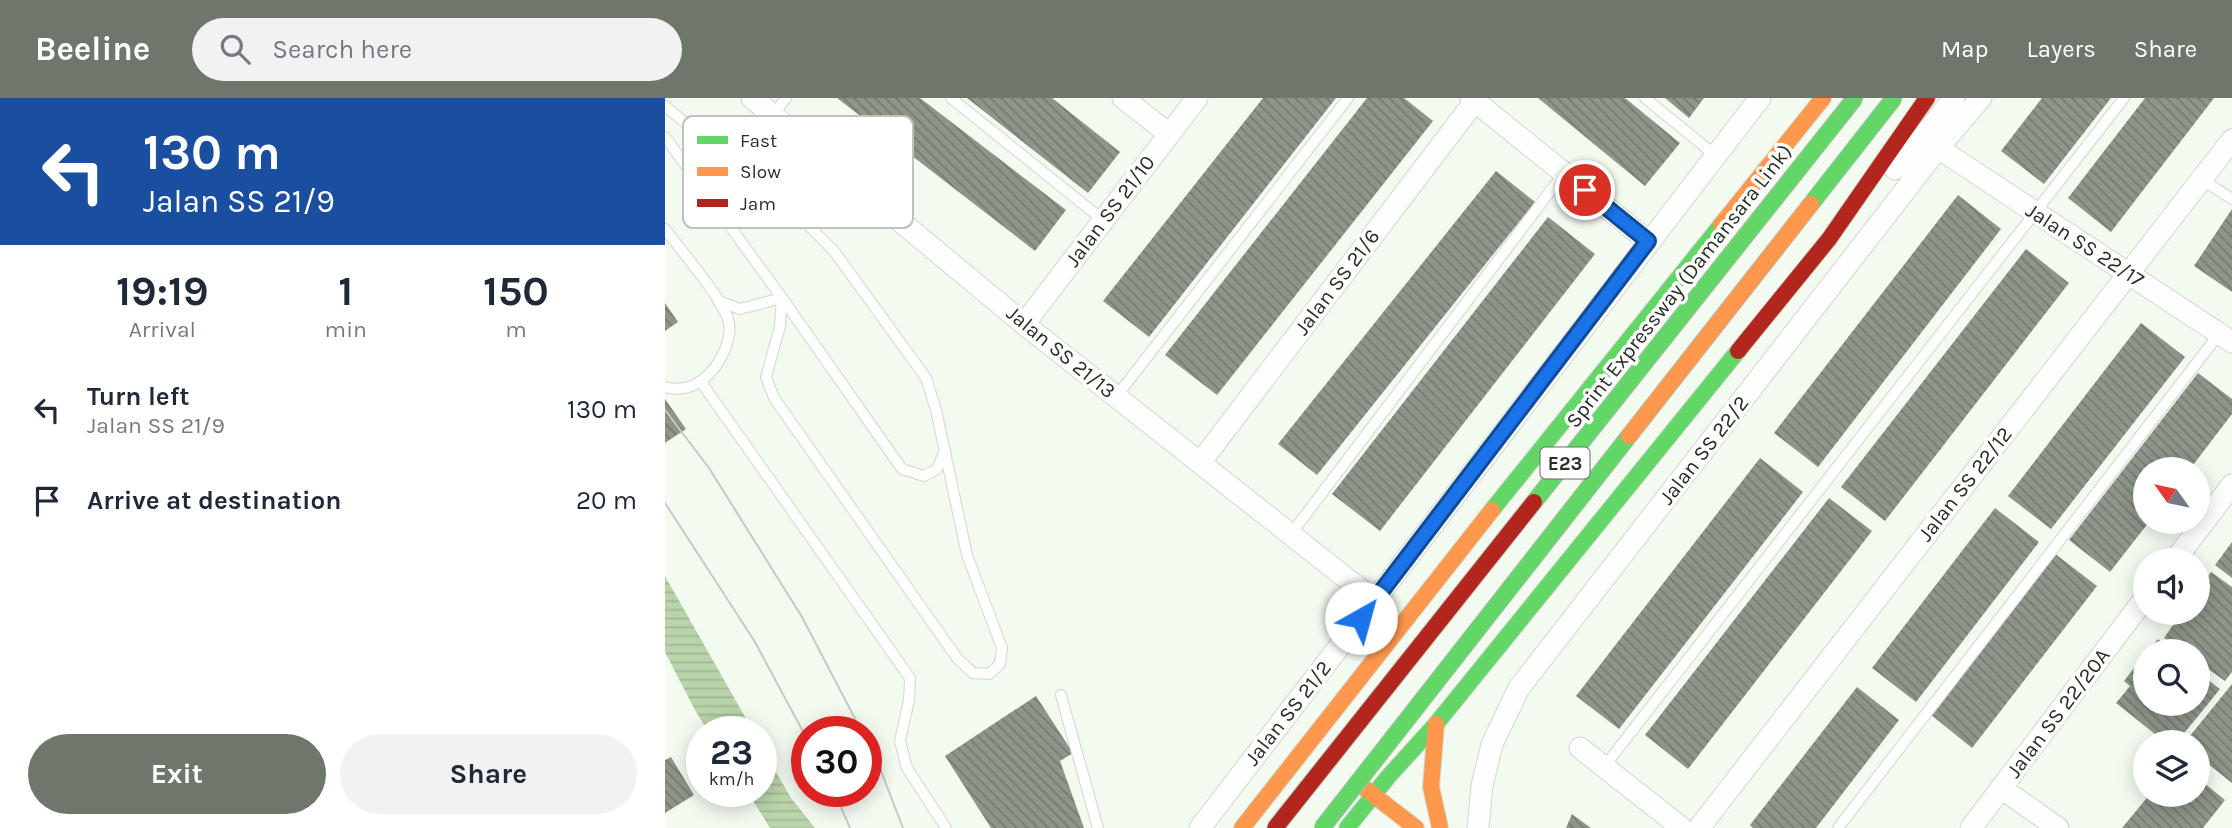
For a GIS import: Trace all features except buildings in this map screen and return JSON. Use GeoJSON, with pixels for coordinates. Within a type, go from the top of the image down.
{"type":"FeatureCollection","features":[{"type":"Feature","properties":{"kind":"main road"},"geometry":{"type":"LineString","coordinates":[[1243,828],[1444,570],[1823,98]]}},
{"type":"Feature","properties":{"kind":"main road","name":"Sprint Expressway (Damansara Link)"},"geometry":{"type":"LineString","coordinates":[[1275,828],[1855,98]]}},
{"type":"Feature","properties":{"kind":"main road","name":"E23"},"geometry":{"type":"LineString","coordinates":[[1322,828],[1894,98]]}},
{"type":"Feature","properties":{"kind":"main road"},"geometry":{"type":"LineString","coordinates":[[1283,778],[1348,828],[1517,625],[1829,239],[1927,98]]}},
{"type":"Feature","properties":{"kind":"main road"},"geometry":{"type":"LineString","coordinates":[[1444,570],[1432,597],[1430,612],[1433,625],[1444,639],[1454,645],[1470,648],[1517,625]]}},
{"type":"Feature","properties":{"kind":"main road"},"geometry":{"type":"LineString","coordinates":[[1436,724],[1431,787],[1440,828]]}},
{"type":"Feature","properties":{"kind":"main road"},"geometry":{"type":"LineString","coordinates":[[1307,746],[1416,828]]}},
{"type":"Feature","properties":{"kind":"street","name":"Jalan SS 21/13"},"geometry":{"type":"LineString","coordinates":[[752,98],[773,115]]}},
{"type":"Feature","properties":{"kind":"street"},"geometry":{"type":"LineString","coordinates":[[1123,98],[1169,134]]}},
{"type":"Feature","properties":{"kind":"street","name":"Jalan SS 21/10"},"geometry":{"type":"LineString","coordinates":[[1024,324],[1196,98]]}},
{"type":"Feature","properties":{"kind":"street","name":"Jalan SS 21/2"},"geometry":{"type":"LineString","coordinates":[[1200,828],[1760,98]]}},
{"type":"Feature","properties":{"kind":"street"},"geometry":{"type":"LineString","coordinates":[[1829,239],[1916,146],[1954,98]]}},
{"type":"Feature","properties":{"kind":"street","name":"Jalan SS 22/2"},"geometry":{"type":"LineString","coordinates":[[1478,828],[1482,786],[1492,744],[1519,688],[1938,148],[1981,98]]}},
{"type":"Feature","properties":{"kind":"street"},"geometry":{"type":"LineString","coordinates":[[1473,99],[1648,241]]}},
{"type":"Feature","properties":{"kind":"street","name":"Jalan SS 21/6"},"geometry":{"type":"LineString","coordinates":[[1200,463],[1473,99]]}},
{"type":"Feature","properties":{"kind":"street","name":"Jalan SS 22/12"},"geometry":{"type":"LineString","coordinates":[[1699,828],[2232,140]]}},
{"type":"Feature","properties":{"kind":"street","name":"Jalan SS 22/17"},"geometry":{"type":"LineString","coordinates":[[1938,148],[2225,338]]}},
{"type":"Feature","properties":{"kind":"street","name":"Jalan SS 21/13"},"geometry":{"type":"LineString","coordinates":[[909,228],[1024,324],[1375,601]]}},
{"type":"Feature","properties":{"kind":"street"},"geometry":{"type":"LineString","coordinates":[[2184,548],[2232,485]]}},
{"type":"Feature","properties":{"kind":"street","name":"Jalan SS 22/20A"},"geometry":{"type":"LineString","coordinates":[[1971,828],[2133,614]]}},
{"type":"Feature","properties":{"kind":"street"},"geometry":{"type":"LineString","coordinates":[[1580,748],[1682,828]]}},
{"type":"Feature","properties":{"kind":"street"},"geometry":{"type":"LineString","coordinates":[[2001,788],[2058,828]]}},
{"type":"Feature","properties":{"kind":"lane"},"geometry":{"type":"LineString","coordinates":[[773,115],[786,98]]}},
{"type":"Feature","properties":{"kind":"lane"},"geometry":{"type":"LineString","coordinates":[[951,98],[1103,220]]}},
{"type":"Feature","properties":{"kind":"lane"},"geometry":{"type":"LineString","coordinates":[[1116,397],[1348,98]]}},
{"type":"Feature","properties":{"kind":"lane"},"geometry":{"type":"LineString","coordinates":[[1645,98],[1716,155]]}},
{"type":"Feature","properties":{"kind":"lane"},"geometry":{"type":"LineString","coordinates":[[1604,767],[2124,98]]}},
{"type":"Feature","properties":{"kind":"lane"},"geometry":{"type":"LineString","coordinates":[[665,106],[683,121]]}},
{"type":"Feature","properties":{"kind":"lane"},"geometry":{"type":"LineString","coordinates":[[665,138],[683,163]]}},
{"type":"Feature","properties":{"kind":"lane"},"geometry":{"type":"LineString","coordinates":[[1291,534],[1564,173]]}},
{"type":"Feature","properties":{"kind":"lane"},"geometry":{"type":"LineString","coordinates":[[2201,179],[2232,199]]}},
{"type":"Feature","properties":{"kind":"lane"},"geometry":{"type":"LineString","coordinates":[[731,228],[902,469],[924,476],[937,469],[945,450]]}},
{"type":"Feature","properties":{"kind":"lane"},"geometry":{"type":"LineString","coordinates":[[782,298],[780,326],[767,377],[774,398],[957,658],[973,673],[989,674],[1000,664],[1002,648],[967,555],[936,410],[926,378],[834,251],[811,228]]}},
{"type":"Feature","properties":{"kind":"lane"},"geometry":{"type":"LineString","coordinates":[[665,229],[718,301],[729,321],[727,342],[718,365],[701,382],[677,390],[665,387]]}},
{"type":"Feature","properties":{"kind":"lane"},"geometry":{"type":"LineString","coordinates":[[718,301],[740,309],[782,298]]}},
{"type":"Feature","properties":{"kind":"lane"},"geometry":{"type":"LineString","coordinates":[[1838,828],[2225,338]]}},
{"type":"Feature","properties":{"kind":"lane"},"geometry":{"type":"LineString","coordinates":[[701,382],[909,678],[909,700],[900,741],[907,768],[946,828]]}},
{"type":"Feature","properties":{"kind":"lane"},"geometry":{"type":"LineString","coordinates":[[1061,695],[1098,828]]}},
{"type":"Feature","properties":{"kind":"shaded area"},"geometry":{"type":"Polygon","coordinates":[[[665,576],[744,716],[699,716],[665,652],[665,576]]]}},
{"type":"Feature","properties":{"kind":"shaded area"},"geometry":{"type":"Polygon","coordinates":[[[777,774],[791,798],[791,807],[798,807],[815,828],[770,828],[757,807],[777,807],[777,774]]]}},
{"type":"Feature","properties":{"kind":"tram line"},"geometry":{"type":"LineString","coordinates":[[665,410],[709,468],[802,617],[854,716]]}},
{"type":"Feature","properties":{"kind":"tram line"},"geometry":{"type":"LineString","coordinates":[[665,503],[755,642],[795,716]]}},
{"type":"Feature","properties":{"kind":"tram line"},"geometry":{"type":"LineString","coordinates":[[882,774],[903,828]]}},
{"type":"Feature","properties":{"kind":"tram line"},"geometry":{"type":"LineString","coordinates":[[841,807],[850,828]]}},
{"type":"Feature","properties":{"kind":"traffic: fast"},"geometry":{"type":"LineString","coordinates":[[1534,502],[1855,98]]}},
{"type":"Feature","properties":{"kind":"traffic: fast"},"geometry":{"type":"LineString","coordinates":[[1811,204],[1894,98]]}},
{"type":"Feature","properties":{"kind":"traffic: fast"},"geometry":{"type":"LineString","coordinates":[[1492,510],[1721,225]]}},
{"type":"Feature","properties":{"kind":"traffic: fast"},"geometry":{"type":"LineString","coordinates":[[1347,828],[1436,724],[1738,351]]}},
{"type":"Feature","properties":{"kind":"traffic: fast"},"geometry":{"type":"LineString","coordinates":[[1322,828],[1629,436]]}},
{"type":"Feature","properties":{"kind":"traffic: slow"},"geometry":{"type":"LineString","coordinates":[[1721,225],[1823,98]]}},
{"type":"Feature","properties":{"kind":"traffic: slow"},"geometry":{"type":"LineString","coordinates":[[1629,436],[1811,204]]}},
{"type":"Feature","properties":{"kind":"traffic: slow"},"geometry":{"type":"LineString","coordinates":[[1242,828],[1492,510]]}},
{"type":"Feature","properties":{"kind":"traffic: slow"},"geometry":{"type":"LineString","coordinates":[[1436,724],[1431,787],[1440,828]]}},
{"type":"Feature","properties":{"kind":"traffic: slow"},"geometry":{"type":"LineString","coordinates":[[1358,783],[1416,828]]}},
{"type":"Feature","properties":{"kind":"traffic: jam"},"geometry":{"type":"LineString","coordinates":[[1738,351],[1829,239],[1927,98]]}},
{"type":"Feature","properties":{"kind":"traffic: jam"},"geometry":{"type":"LineString","coordinates":[[1275,828],[1534,502]]}},
{"type":"Feature","properties":{"kind":"route"},"geometry":{"type":"LineString","coordinates":[[1361,618],[1648,241],[1585,190]]}}]}
